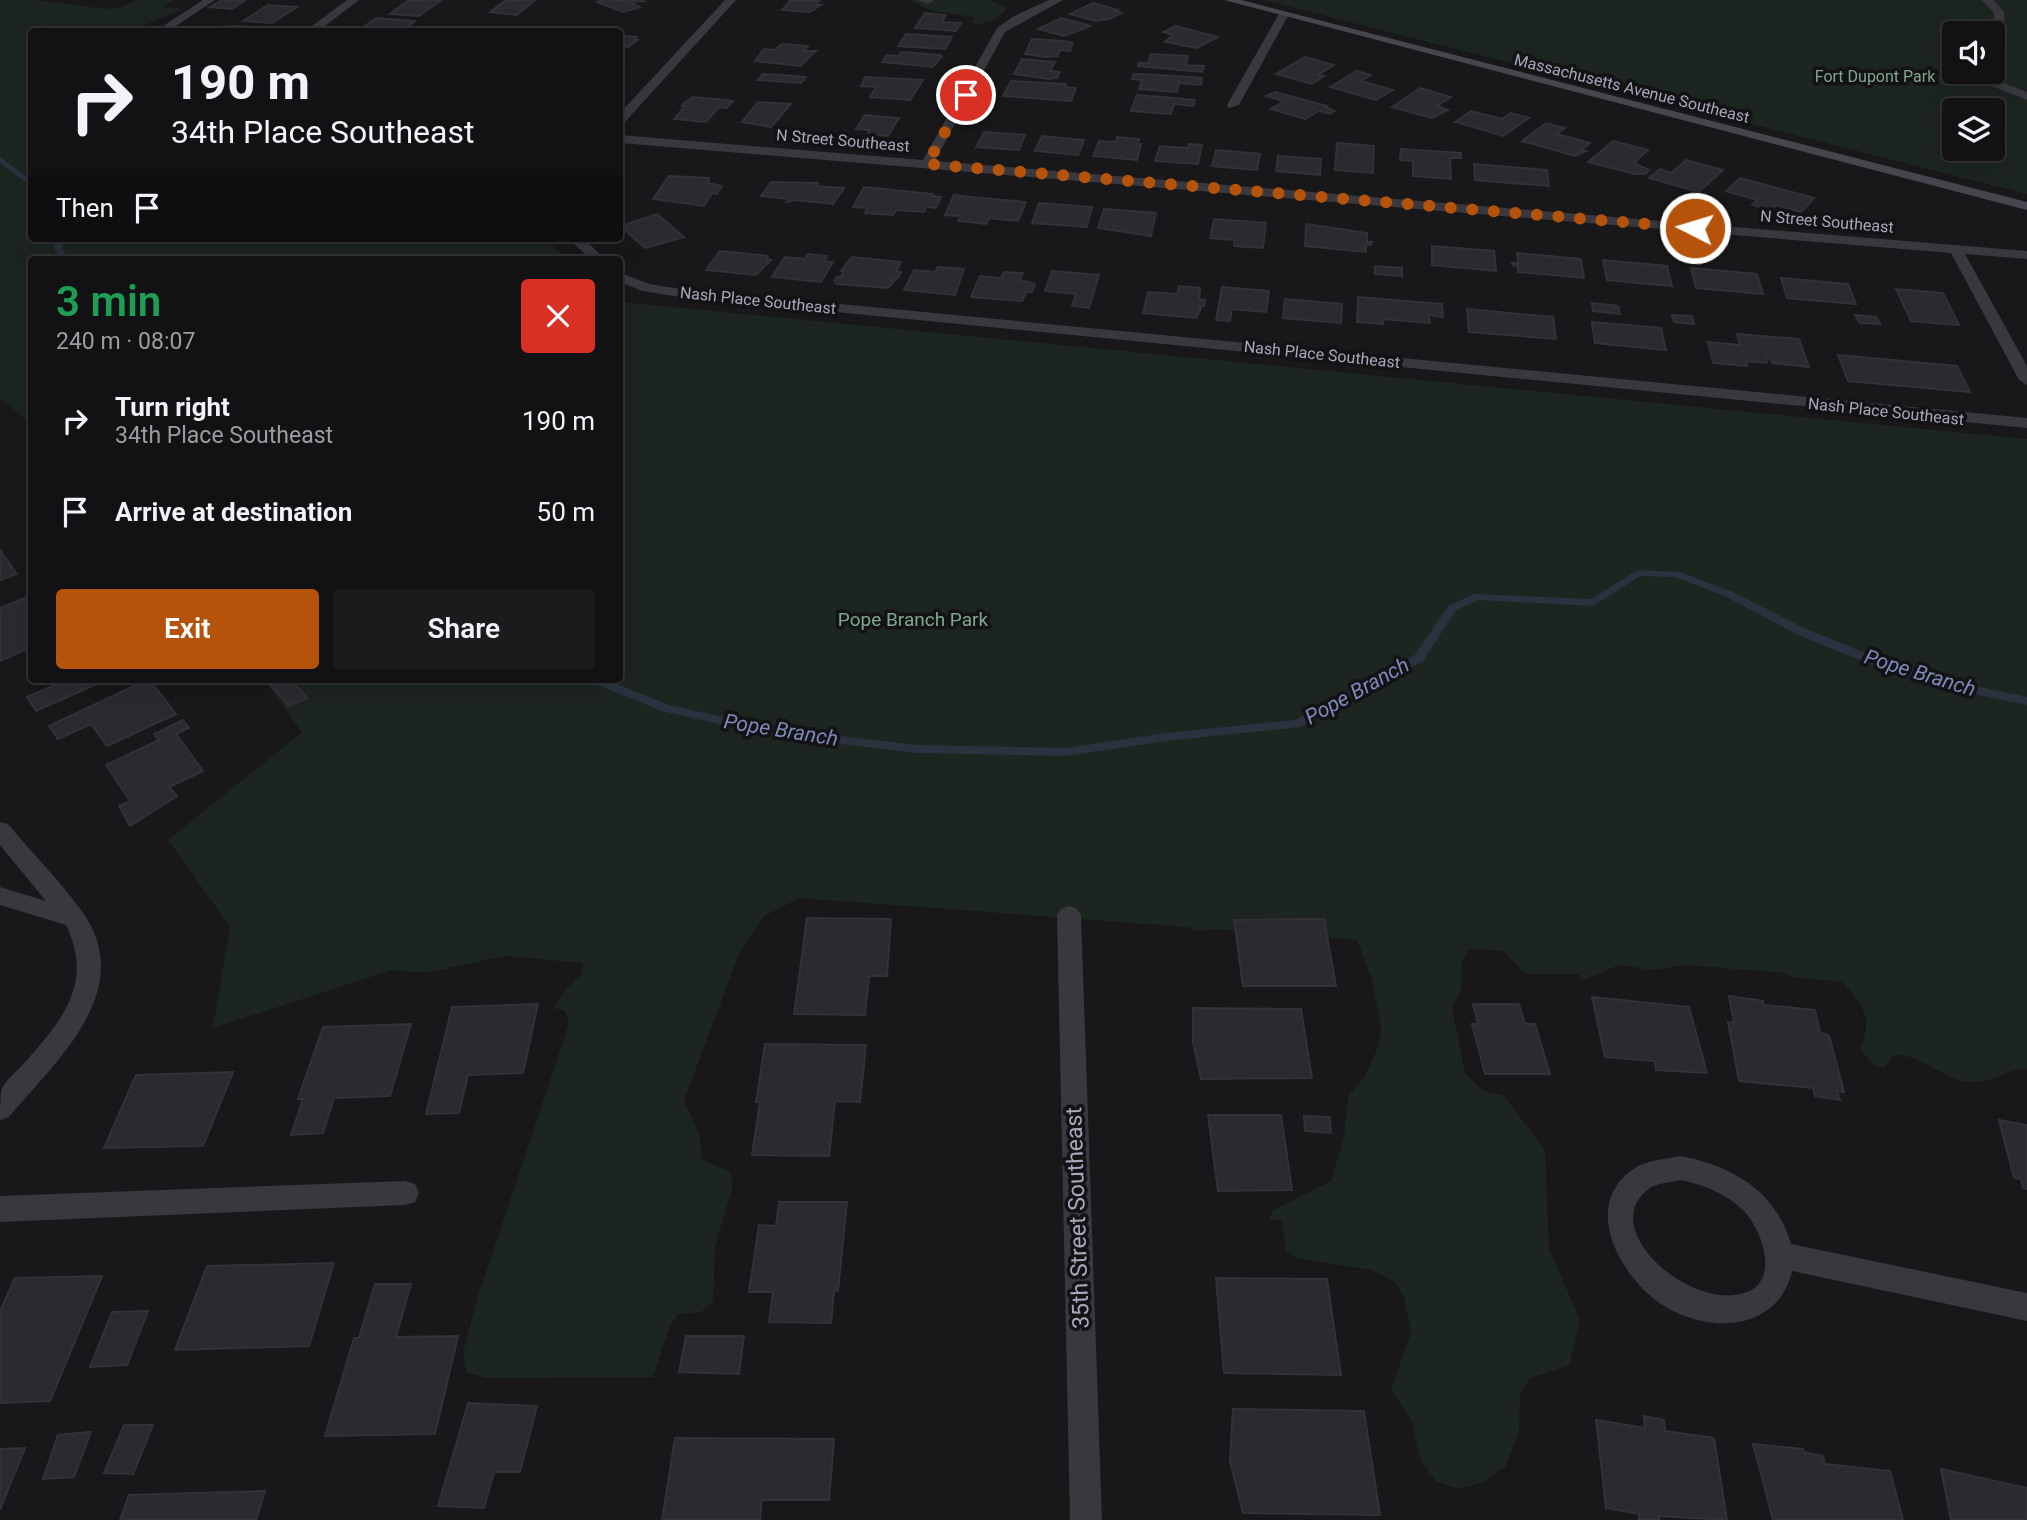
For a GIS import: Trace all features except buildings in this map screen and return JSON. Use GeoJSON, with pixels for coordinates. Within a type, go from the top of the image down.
{"type":"FeatureCollection","features":[{"type":"Feature","properties":{"kind":"street"},"geometry":{"type":"LineString","coordinates":[[165,28],[210,0]]}},
{"type":"Feature","properties":{"kind":"street"},"geometry":{"type":"LineString","coordinates":[[315,28],[354,0]]}},
{"type":"Feature","properties":{"kind":"street"},"geometry":{"type":"LineString","coordinates":[[623,117],[731,0]]}},
{"type":"Feature","properties":{"kind":"street"},"geometry":{"type":"LineString","coordinates":[[927,164],[1002,30],[1018,18],[1058,0]]}},
{"type":"Feature","properties":{"kind":"street","name":"Massachusetts Avenue Southeast"},"geometry":{"type":"LineString","coordinates":[[1229,0],[2027,206]]}},
{"type":"Feature","properties":{"kind":"street"},"geometry":{"type":"LineString","coordinates":[[1987,0],[1999,12],[1999,21]]}},
{"type":"Feature","properties":{"kind":"street"},"geometry":{"type":"LineString","coordinates":[[1233,105],[1284,14]]}},
{"type":"Feature","properties":{"kind":"street"},"geometry":{"type":"LineString","coordinates":[[1996,84],[2027,96]]}},
{"type":"Feature","properties":{"kind":"street","name":"N Street Southeast"},"geometry":{"type":"LineString","coordinates":[[623,139],[2027,255]]}},
{"type":"Feature","properties":{"kind":"street"},"geometry":{"type":"LineString","coordinates":[[579,242],[595,256]]}},
{"type":"Feature","properties":{"kind":"street"},"geometry":{"type":"LineString","coordinates":[[1956,250],[2027,380]]}},
{"type":"Feature","properties":{"kind":"street","name":"Nash Place Southeast"},"geometry":{"type":"LineString","coordinates":[[623,278],[647,288],[673,292],[2027,423]]}},
{"type":"Feature","properties":{"kind":"street"},"geometry":{"type":"LineString","coordinates":[[0,830],[71,914],[84,933],[92,957],[83,1001],[65,1033],[0,1109]]}},
{"type":"Feature","properties":{"kind":"street"},"geometry":{"type":"LineString","coordinates":[[0,896],[71,914]]}},
{"type":"Feature","properties":{"kind":"street","name":"35th Street Southeast"},"geometry":{"type":"LineString","coordinates":[[1069,915],[1086,1520]]}},
{"type":"Feature","properties":{"kind":"street"},"geometry":{"type":"LineString","coordinates":[[1681,1168],[1705,1173],[1730,1184],[1760,1211],[1774,1233],[1780,1255],[1774,1284],[1769,1292],[1752,1305],[1730,1310],[1692,1304],[1668,1293],[1638,1265],[1622,1233],[1622,1202],[1639,1178],[1658,1170],[1681,1168]]}},
{"type":"Feature","properties":{"kind":"street"},"geometry":{"type":"LineString","coordinates":[[0,1209],[405,1194]]}},
{"type":"Feature","properties":{"kind":"street"},"geometry":{"type":"LineString","coordinates":[[1780,1255],[2027,1307]]}},
{"type":"Feature","properties":{"kind":"green space"},"geometry":{"type":"Polygon","coordinates":[[[0,0],[38,0],[104,9],[119,8],[136,0],[173,0],[162,7],[184,9],[137,28],[28,28],[28,242],[549,242],[563,256],[28,256],[28,421],[0,398],[0,0]]]}},
{"type":"Feature","properties":{"kind":"green space"},"geometry":{"type":"Polygon","coordinates":[[[908,0],[990,0],[1007,8],[995,20],[977,25],[971,22],[974,17],[933,11],[908,0]]]}},
{"type":"Feature","properties":{"kind":"green space","name":"Fort Dupont Park"},"geometry":{"type":"Polygon","coordinates":[[[1263,0],[2027,0],[2027,194],[1263,0]]]}},
{"type":"Feature","properties":{"kind":"green space","name":"Pope Branch Park"},"geometry":{"type":"Polygon","coordinates":[[[623,302],[2027,439],[2027,1069],[1975,1082],[1954,1078],[1905,1056],[1894,1055],[1884,1068],[1874,1065],[1860,1049],[1866,1028],[1864,1012],[1842,982],[1792,977],[1785,973],[1685,965],[1653,970],[1619,965],[1581,981],[1578,974],[1525,974],[1504,951],[1469,949],[1462,961],[1461,990],[1452,1008],[1465,1073],[1482,1090],[1504,1096],[1545,1150],[1549,1249],[1580,1319],[1569,1366],[1530,1378],[1520,1395],[1519,1432],[1506,1466],[1481,1483],[1459,1489],[1437,1482],[1421,1462],[1412,1421],[1391,1390],[1411,1332],[1404,1297],[1395,1282],[1372,1270],[1296,1258],[1286,1250],[1281,1220],[1269,1220],[1272,1211],[1331,1181],[1344,1137],[1348,1096],[1364,1078],[1378,1047],[1381,1029],[1372,979],[1357,940],[1213,929],[1198,931],[1187,927],[800,898],[764,916],[740,952],[684,1100],[700,1136],[702,1159],[730,1172],[733,1185],[715,1247],[713,1301],[701,1312],[679,1314],[670,1325],[653,1377],[488,1378],[467,1373],[463,1353],[477,1299],[569,1023],[565,1011],[554,1008],[565,990],[583,973],[582,963],[504,956],[426,973],[392,970],[213,1028],[230,927],[168,840],[302,732],[266,683],[623,683],[623,302]]]}},
{"type":"Feature","properties":{"kind":"waterway","name":"Pope Branch"},"geometry":{"type":"LineString","coordinates":[[0,159],[28,182]]}},
{"type":"Feature","properties":{"kind":"waterway","name":"Pope Branch"},"geometry":{"type":"LineString","coordinates":[[57,242],[63,256]]}},
{"type":"Feature","properties":{"kind":"waterway","name":"Pope Branch"},"geometry":{"type":"LineString","coordinates":[[604,683],[666,708],[773,732],[917,749],[1066,752],[1166,737],[1297,724],[1419,658],[1452,608],[1478,596],[1593,603],[1638,573],[1676,574],[1729,594],[1800,631],[1866,658],[1939,683],[2027,701]]}},
{"type":"Feature","properties":{"kind":"route"},"geometry":{"type":"LineString","coordinates":[[966,95],[927,164],[1695,228]]}}]}
